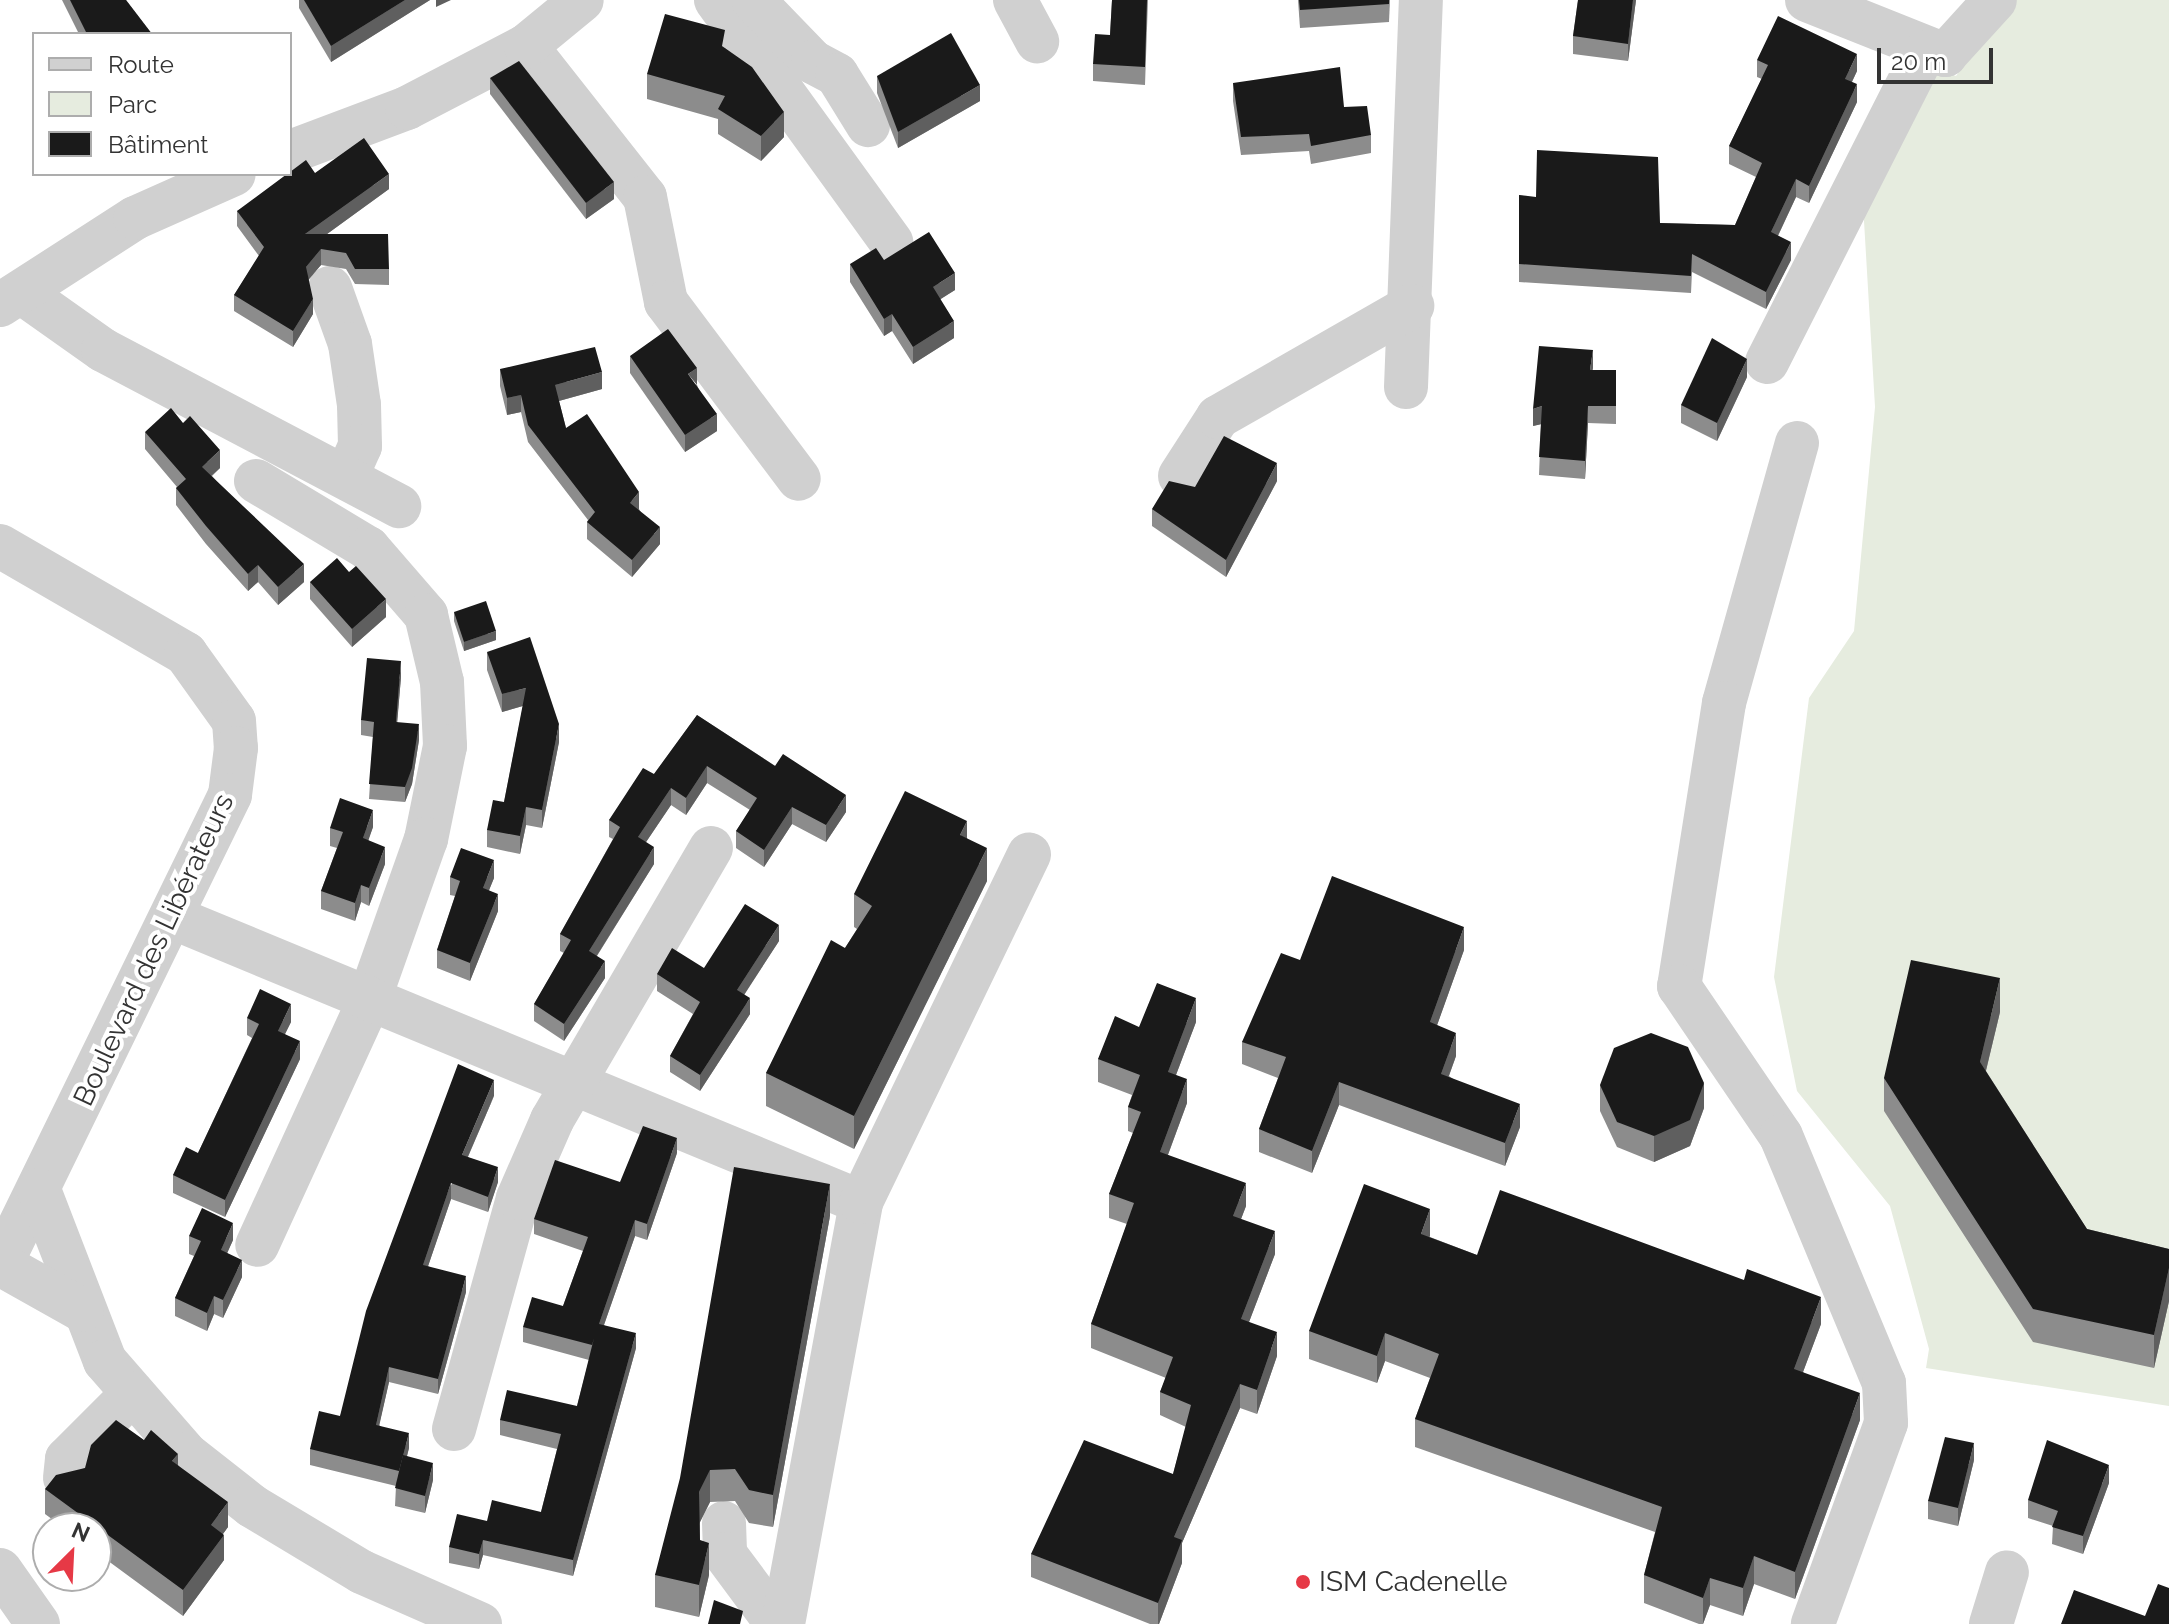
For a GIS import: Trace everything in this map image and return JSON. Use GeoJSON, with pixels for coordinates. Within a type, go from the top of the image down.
{"type":"FeatureCollection","features":[{"type":"Feature","properties":{"kind":"street"},"geometry":{"type":"LineString","coordinates":[[292,151],[407,108],[526,46],[582,0]]}},
{"type":"Feature","properties":{"kind":"street"},"geometry":{"type":"LineString","coordinates":[[716,0],[891,242]]}},
{"type":"Feature","properties":{"kind":"street"},"geometry":{"type":"LineString","coordinates":[[753,0],[813,62],[837,75],[868,125]]}},
{"type":"Feature","properties":{"kind":"street"},"geometry":{"type":"LineString","coordinates":[[1015,0],[1037,41]]}},
{"type":"Feature","properties":{"kind":"street"},"geometry":{"type":"LineString","coordinates":[[1406,387],[1412,306],[1421,0]]}},
{"type":"Feature","properties":{"kind":"street"},"geometry":{"type":"LineString","coordinates":[[1807,0],[1924,52],[1958,49],[1995,0]]}},
{"type":"Feature","properties":{"kind":"street"},"geometry":{"type":"LineString","coordinates":[[526,46],[645,197],[666,302],[799,479]]}},
{"type":"Feature","properties":{"kind":"street"},"geometry":{"type":"LineString","coordinates":[[1767,362],[1924,52]]}},
{"type":"Feature","properties":{"kind":"street"},"geometry":{"type":"LineString","coordinates":[[230,176],[135,218],[10,298],[399,506]]}},
{"type":"Feature","properties":{"kind":"street"},"geometry":{"type":"LineString","coordinates":[[330,288],[350,344],[359,405],[360,446],[346,477]]}},
{"type":"Feature","properties":{"kind":"street"},"geometry":{"type":"LineString","coordinates":[[1180,476],[1218,417],[1412,306]]}},
{"type":"Feature","properties":{"kind":"street"},"geometry":{"type":"LineString","coordinates":[[1797,443],[1724,703],[1679,986],[1781,1136],[1884,1383],[1886,1423],[1813,1624]]}},
{"type":"Feature","properties":{"kind":"street"},"geometry":{"type":"LineString","coordinates":[[256,481],[368,548],[426,615],[442,682],[445,746],[426,839],[368,1003],[257,1245]]}},
{"type":"Feature","properties":{"kind":"street","name":"Boulevard des Libérateurs"},"geometry":{"type":"LineString","coordinates":[[0,546],[186,654],[234,721],[230,795],[174,918],[0,1264]]}},
{"type":"Feature","properties":{"kind":"street"},"geometry":{"type":"LineString","coordinates":[[454,1429],[518,1198],[574,1082],[711,848]]}},
{"type":"Feature","properties":{"kind":"street"},"geometry":{"type":"LineString","coordinates":[[783,1624],[861,1202],[1029,854]]}},
{"type":"Feature","properties":{"kind":"street"},"geometry":{"type":"LineString","coordinates":[[174,918],[368,1003],[574,1082],[861,1202]]}},
{"type":"Feature","properties":{"kind":"street"},"geometry":{"type":"LineString","coordinates":[[39,1190],[82,1310],[105,1361],[186,1454],[252,1506],[362,1572],[480,1624]]}},
{"type":"Feature","properties":{"kind":"street"},"geometry":{"type":"LineString","coordinates":[[0,1264],[82,1310]]}},
{"type":"Feature","properties":{"kind":"street"},"geometry":{"type":"LineString","coordinates":[[65,1478],[67,1459],[133,1393]]}},
{"type":"Feature","properties":{"kind":"street"},"geometry":{"type":"LineString","coordinates":[[724,1523],[725,1554],[777,1624]]}},
{"type":"Feature","properties":{"kind":"street"},"geometry":{"type":"LineString","coordinates":[[0,1570],[38,1624]]}},
{"type":"Feature","properties":{"kind":"street"},"geometry":{"type":"LineString","coordinates":[[1991,1624],[2007,1572]]}},
{"type":"Feature","properties":{"kind":"green space"},"geometry":{"type":"Polygon","coordinates":[[[2013,0],[2169,0],[2169,1406],[1926,1368],[1929,1349],[1890,1206],[1797,1091],[1774,977],[1809,698],[1854,631],[1875,407],[1863,204],[1933,66],[1956,76],[2013,0]]]}},
{"type":"Feature","properties":{"kind":"building"},"geometry":{"type":"Polygon","coordinates":[[[70,0],[126,0],[150,32],[86,32],[70,0]]]}},
{"type":"Feature","properties":{"kind":"building"},"geometry":{"type":"Polygon","coordinates":[[[304,0],[405,0],[331,46],[304,0]]]}},
{"type":"Feature","properties":{"kind":"building"},"geometry":{"type":"Polygon","coordinates":[[[1112,0],[1147,0],[1145,67],[1093,64],[1095,34],[1110,35],[1112,0]]]}},
{"type":"Feature","properties":{"kind":"building"},"geometry":{"type":"Polygon","coordinates":[[[1299,0],[1389,0],[1389,4],[1300,10],[1299,0]]]}},
{"type":"Feature","properties":{"kind":"building"},"geometry":{"type":"Polygon","coordinates":[[[1578,0],[1633,0],[1628,44],[1573,36],[1578,0]]]}},
{"type":"Feature","properties":{"kind":"building"},"geometry":{"type":"Polygon","coordinates":[[[665,14],[725,30],[722,46],[752,67],[784,112],[761,136],[718,109],[725,96],[647,74],[665,14]]]}},
{"type":"Feature","properties":{"kind":"building"},"geometry":{"type":"Polygon","coordinates":[[[1778,16],[1857,54],[1845,79],[1857,84],[1809,186],[1796,179],[1771,232],[1791,242],[1766,292],[1692,254],[1691,276],[1519,264],[1519,195],[1536,197],[1537,150],[1658,157],[1660,223],[1735,225],[1762,163],[1729,146],[1768,65],[1757,60],[1778,16]]]}},
{"type":"Feature","properties":{"kind":"building"},"geometry":{"type":"Polygon","coordinates":[[[951,33],[980,85],[898,132],[877,76],[951,33]]]}},
{"type":"Feature","properties":{"kind":"building"},"geometry":{"type":"Polygon","coordinates":[[[519,61],[614,182],[586,203],[490,78],[519,61]]]}},
{"type":"Feature","properties":{"kind":"building"},"geometry":{"type":"Polygon","coordinates":[[[1340,67],[1344,107],[1367,106],[1371,135],[1311,146],[1309,134],[1241,137],[1233,83],[1340,67]]]}},
{"type":"Feature","properties":{"kind":"building"},"geometry":{"type":"Polygon","coordinates":[[[364,138],[389,174],[305,234],[388,234],[389,269],[355,269],[346,253],[321,249],[306,267],[313,299],[293,331],[234,295],[264,247],[237,211],[284,176],[292,176],[292,170],[306,160],[315,173],[364,138]]]}},
{"type":"Feature","properties":{"kind":"building"},"geometry":{"type":"Polygon","coordinates":[[[929,232],[955,273],[933,287],[954,321],[913,347],[892,314],[884,319],[850,264],[876,248],[884,260],[929,232]]]}},
{"type":"Feature","properties":{"kind":"building"},"geometry":{"type":"Polygon","coordinates":[[[668,329],[697,368],[688,374],[717,414],[685,435],[630,356],[668,329]]]}},
{"type":"Feature","properties":{"kind":"building"},"geometry":{"type":"Polygon","coordinates":[[[1712,338],[1747,359],[1717,423],[1681,405],[1712,338]]]}},
{"type":"Feature","properties":{"kind":"building"},"geometry":{"type":"Polygon","coordinates":[[[1539,346],[1593,350],[1590,370],[1616,370],[1616,406],[1588,406],[1585,461],[1539,457],[1542,406],[1533,409],[1539,346]]]}},
{"type":"Feature","properties":{"kind":"building"},"geometry":{"type":"Polygon","coordinates":[[[595,347],[602,372],[555,385],[566,428],[587,414],[639,492],[630,503],[660,527],[632,560],[587,522],[595,512],[528,425],[521,395],[507,398],[500,369],[595,347]]]}},
{"type":"Feature","properties":{"kind":"building"},"geometry":{"type":"Polygon","coordinates":[[[171,408],[183,423],[190,416],[220,450],[202,467],[304,564],[278,587],[258,565],[248,574],[176,488],[186,479],[145,432],[171,408]]]}},
{"type":"Feature","properties":{"kind":"building"},"geometry":{"type":"Polygon","coordinates":[[[1224,436],[1277,463],[1226,560],[1152,509],[1169,481],[1195,487],[1224,436]]]}},
{"type":"Feature","properties":{"kind":"building"},"geometry":{"type":"Polygon","coordinates":[[[337,558],[349,572],[356,566],[386,599],[352,629],[310,582],[337,558]]]}},
{"type":"Feature","properties":{"kind":"building"},"geometry":{"type":"Polygon","coordinates":[[[486,601],[496,631],[464,642],[454,612],[486,601]]]}},
{"type":"Feature","properties":{"kind":"building"},"geometry":{"type":"Polygon","coordinates":[[[530,637],[559,724],[542,810],[526,807],[520,836],[487,830],[493,800],[504,802],[526,688],[502,694],[487,652],[530,637]]]}},
{"type":"Feature","properties":{"kind":"building"},"geometry":{"type":"Polygon","coordinates":[[[367,658],[401,661],[396,722],[419,724],[412,768],[405,787],[369,784],[374,722],[361,720],[367,658]]]}},
{"type":"Feature","properties":{"kind":"building"},"geometry":{"type":"Polygon","coordinates":[[[697,715],[775,766],[783,754],[846,795],[826,825],[792,807],[764,850],[736,831],[757,798],[707,766],[686,798],[671,788],[638,837],[654,847],[589,951],[605,961],[564,1024],[534,1004],[571,940],[560,934],[620,827],[609,820],[643,768],[654,774],[697,715]]]}},
{"type":"Feature","properties":{"kind":"building"},"geometry":{"type":"Polygon","coordinates":[[[905,791],[967,821],[960,835],[987,848],[854,1116],[766,1073],[831,940],[845,948],[872,906],[854,894],[905,791]]]}},
{"type":"Feature","properties":{"kind":"building"},"geometry":{"type":"Polygon","coordinates":[[[340,798],[373,810],[363,838],[385,847],[369,888],[361,885],[355,903],[321,891],[343,832],[330,828],[340,798]]]}},
{"type":"Feature","properties":{"kind":"building"},"geometry":{"type":"Polygon","coordinates":[[[461,848],[494,860],[483,888],[498,894],[470,963],[437,950],[460,881],[450,877],[461,848]]]}},
{"type":"Feature","properties":{"kind":"building"},"geometry":{"type":"Polygon","coordinates":[[[1332,876],[1464,927],[1430,1022],[1456,1033],[1441,1074],[1520,1104],[1505,1143],[1339,1082],[1312,1151],[1259,1129],[1286,1057],[1242,1042],[1281,953],[1300,960],[1332,876]]]}},
{"type":"Feature","properties":{"kind":"building"},"geometry":{"type":"Polygon","coordinates":[[[745,904],[779,925],[737,990],[750,998],[700,1075],[670,1056],[700,1002],[657,974],[672,948],[704,968],[745,904]]]}},
{"type":"Feature","properties":{"kind":"building"},"geometry":{"type":"Polygon","coordinates":[[[1911,960],[2000,978],[1980,1062],[2087,1229],[2169,1249],[2169,1268],[2154,1335],[2033,1309],[1884,1078],[1911,960]]]}},
{"type":"Feature","properties":{"kind":"building"},"geometry":{"type":"Polygon","coordinates":[[[1157,983],[1196,998],[1168,1072],[1187,1079],[1160,1152],[1246,1183],[1233,1216],[1275,1231],[1241,1319],[1277,1332],[1257,1390],[1240,1384],[1174,1537],[1182,1540],[1158,1603],[1031,1554],[1084,1440],[1173,1474],[1191,1405],[1160,1392],[1173,1357],[1091,1324],[1134,1203],[1109,1194],[1141,1112],[1128,1107],[1140,1075],[1098,1059],[1115,1016],[1139,1027],[1157,983]]]}},
{"type":"Feature","properties":{"kind":"building"},"geometry":{"type":"Polygon","coordinates":[[[260,989],[291,1004],[278,1031],[300,1041],[225,1200],[173,1175],[186,1147],[198,1153],[259,1024],[247,1018],[260,989]]]}},
{"type":"Feature","properties":{"kind":"building"},"geometry":{"type":"Polygon","coordinates":[[[1651,1033],[1688,1047],[1704,1083],[1690,1120],[1654,1136],[1617,1122],[1600,1085],[1614,1048],[1651,1033]]]}},
{"type":"Feature","properties":{"kind":"building"},"geometry":{"type":"Polygon","coordinates":[[[458,1064],[494,1080],[462,1155],[498,1167],[488,1197],[451,1183],[423,1265],[466,1276],[438,1379],[389,1367],[376,1425],[409,1433],[399,1471],[310,1449],[319,1411],[340,1416],[366,1311],[458,1064]]]}},
{"type":"Feature","properties":{"kind":"building"},"geometry":{"type":"Polygon","coordinates":[[[643,1126],[677,1138],[647,1224],[635,1220],[599,1324],[636,1333],[573,1560],[483,1540],[479,1554],[449,1547],[457,1514],[487,1521],[492,1500],[541,1512],[561,1434],[500,1420],[507,1390],[577,1406],[594,1338],[592,1345],[523,1327],[532,1297],[563,1306],[588,1237],[534,1219],[555,1160],[620,1182],[643,1126]]]}},
{"type":"Feature","properties":{"kind":"building"},"geometry":{"type":"Polygon","coordinates":[[[734,1167],[830,1184],[773,1495],[749,1490],[735,1469],[710,1470],[699,1492],[700,1540],[709,1543],[699,1585],[655,1575],[680,1478],[734,1167]]]}},
{"type":"Feature","properties":{"kind":"building"},"geometry":{"type":"Polygon","coordinates":[[[1364,1184],[1430,1209],[1421,1234],[1477,1255],[1500,1190],[1744,1280],[1747,1269],[1821,1297],[1794,1369],[1860,1393],[1795,1572],[1754,1556],[1743,1588],[1710,1578],[1703,1598],[1644,1575],[1662,1507],[1415,1419],[1439,1354],[1385,1333],[1377,1356],[1309,1331],[1364,1184]]]}},
{"type":"Feature","properties":{"kind":"building"},"geometry":{"type":"Polygon","coordinates":[[[202,1208],[233,1223],[221,1250],[242,1260],[223,1300],[214,1296],[207,1313],[175,1298],[201,1241],[189,1236],[202,1208]]]}},
{"type":"Feature","properties":{"kind":"building"},"geometry":{"type":"Polygon","coordinates":[[[116,1420],[144,1440],[151,1430],[178,1454],[172,1461],[228,1502],[211,1525],[224,1535],[183,1590],[112,1538],[112,1512],[76,1512],[45,1489],[56,1475],[85,1468],[91,1445],[116,1420]]]}},
{"type":"Feature","properties":{"kind":"building"},"geometry":{"type":"Polygon","coordinates":[[[1945,1437],[1974,1443],[1958,1508],[1928,1501],[1945,1437]]]}},
{"type":"Feature","properties":{"kind":"building"},"geometry":{"type":"Polygon","coordinates":[[[2047,1440],[2109,1465],[2083,1536],[2052,1527],[2058,1511],[2028,1500],[2047,1440]]]}},
{"type":"Feature","properties":{"kind":"building"},"geometry":{"type":"Polygon","coordinates":[[[403,1455],[433,1463],[425,1496],[395,1488],[403,1455]]]}},
{"type":"Feature","properties":{"kind":"building"},"geometry":{"type":"Polygon","coordinates":[[[2158,1584],[2169,1588],[2169,1624],[2061,1624],[2074,1590],[2145,1616],[2158,1584]]]}},
{"type":"Feature","properties":{"kind":"building"},"geometry":{"type":"Polygon","coordinates":[[[714,1600],[743,1611],[740,1624],[708,1624],[714,1600]]]}},
{"type":"Feature","properties":{"kind":"place","name":"ISM Cadenelle"},"geometry":{"type":"Point","coordinates":[1303,1582]}}]}
